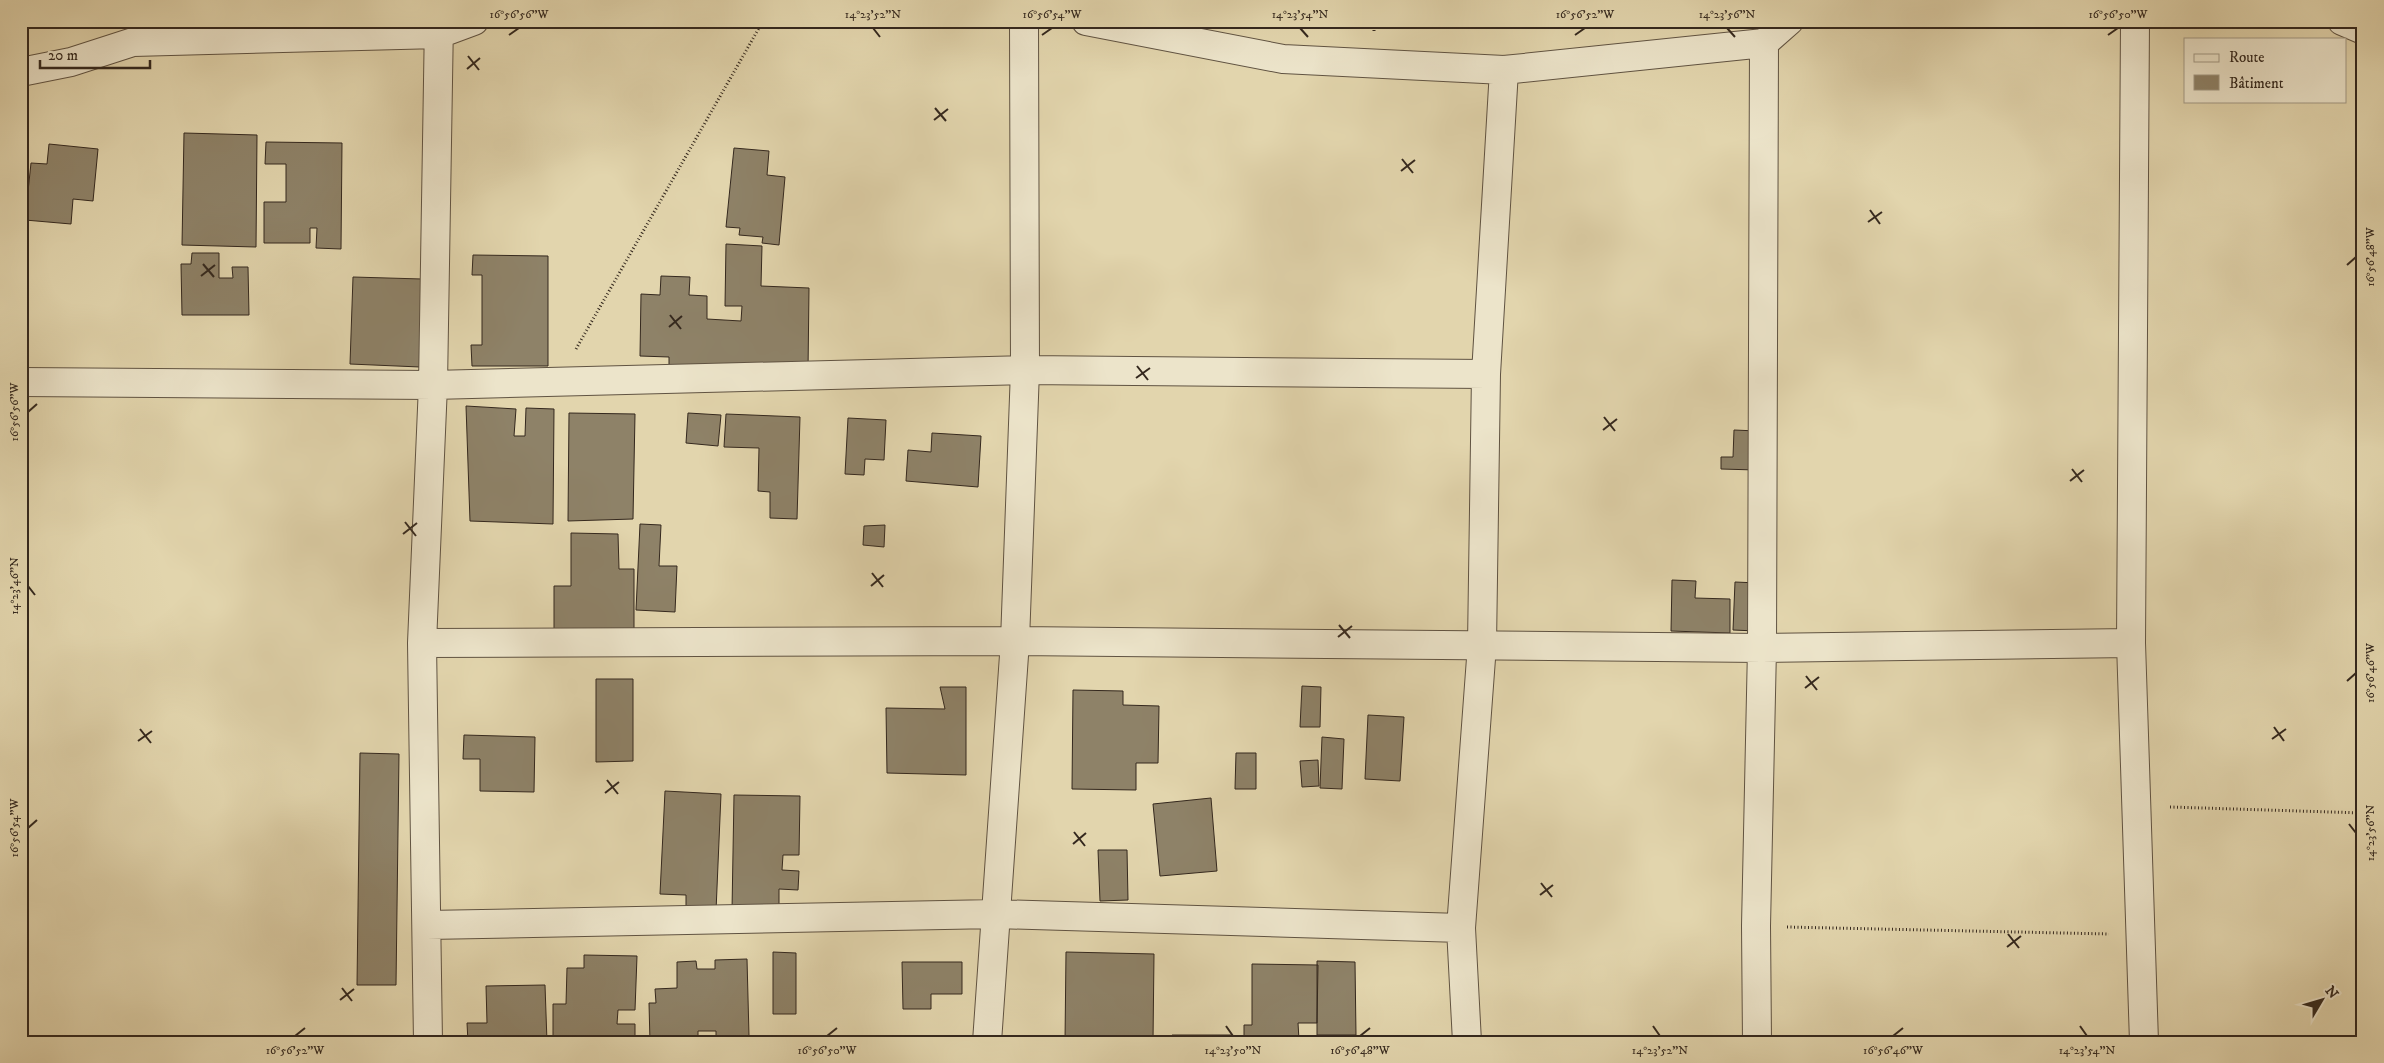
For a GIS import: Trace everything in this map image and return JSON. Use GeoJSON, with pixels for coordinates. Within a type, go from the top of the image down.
{"type":"FeatureCollection","features":[{"type":"Feature","properties":{"kind":"street"},"geometry":{"type":"LineString","coordinates":[[21,72],[71,62],[133,32],[440,27],[474,21]]}},
{"type":"Feature","properties":{"kind":"street"},"geometry":{"type":"LineString","coordinates":[[987,1042],[1015,641],[1025,370],[1024,21]]}},
{"type":"Feature","properties":{"kind":"street"},"geometry":{"type":"LineString","coordinates":[[1086,21],[1283,58],[1504,70],[1764,43],[1789,21]]}},
{"type":"Feature","properties":{"kind":"street"},"geometry":{"type":"LineString","coordinates":[[2134,21],[2131,643],[2142,934],[2144,1042]]}},
{"type":"Feature","properties":{"kind":"street"},"geometry":{"type":"LineString","coordinates":[[2342,21],[2363,30]]}},
{"type":"Feature","properties":{"kind":"street"},"geometry":{"type":"LineString","coordinates":[[428,1042],[422,643],[433,385],[440,27]]}},
{"type":"Feature","properties":{"kind":"street"},"geometry":{"type":"LineString","coordinates":[[1757,1042],[1756,926],[1762,648],[1764,43]]}},
{"type":"Feature","properties":{"kind":"street"},"geometry":{"type":"LineString","coordinates":[[1467,1042],[1461,928],[1482,645],[1486,374],[1504,70]]}},
{"type":"Feature","properties":{"kind":"street"},"geometry":{"type":"LineString","coordinates":[[21,382],[433,385],[1025,370],[1486,374]]}},
{"type":"Feature","properties":{"kind":"street"},"geometry":{"type":"LineString","coordinates":[[422,643],[1015,641],[1762,648],[2131,643]]}},
{"type":"Feature","properties":{"kind":"street"},"geometry":{"type":"LineString","coordinates":[[427,925],[996,914],[1461,928]]}},
{"type":"Feature","properties":{"kind":"path"},"geometry":{"type":"LineString","coordinates":[[557,382],[763,21]]}},
{"type":"Feature","properties":{"kind":"path"},"geometry":{"type":"LineString","coordinates":[[2137,806],[2363,813]]}},
{"type":"Feature","properties":{"kind":"path"},"geometry":{"type":"LineString","coordinates":[[1756,926],[2142,934]]}},
{"type":"Feature","properties":{"kind":"building"},"geometry":{"type":"Polygon","coordinates":[[[184,133],[257,135],[256,247],[182,245],[184,133]]]}},
{"type":"Feature","properties":{"kind":"building"},"geometry":{"type":"Polygon","coordinates":[[[266,142],[342,143],[341,249],[316,248],[317,228],[310,228],[310,243],[264,243],[264,202],[286,202],[286,164],[265,164],[266,142]]]}},
{"type":"Feature","properties":{"kind":"building"},"geometry":{"type":"Polygon","coordinates":[[[49,144],[98,149],[93,201],[73,199],[71,224],[25,220],[31,163],[47,164],[49,144]]]}},
{"type":"Feature","properties":{"kind":"building"},"geometry":{"type":"Polygon","coordinates":[[[734,148],[769,151],[767,175],[785,177],[779,245],[762,243],[763,237],[739,235],[740,228],[726,227],[734,148]]]}},
{"type":"Feature","properties":{"kind":"building"},"geometry":{"type":"Polygon","coordinates":[[[726,244],[762,246],[761,286],[809,288],[808,371],[669,367],[669,357],[640,356],[641,294],[660,295],[661,276],[690,277],[689,295],[707,296],[707,319],[741,321],[742,306],[725,306],[726,244]]]}},
{"type":"Feature","properties":{"kind":"building"},"geometry":{"type":"Polygon","coordinates":[[[192,253],[219,253],[219,278],[233,278],[232,267],[248,267],[249,315],[182,315],[181,264],[191,264],[192,253]]]}},
{"type":"Feature","properties":{"kind":"building"},"geometry":{"type":"Polygon","coordinates":[[[473,255],[548,256],[548,366],[472,366],[471,345],[482,345],[482,275],[472,275],[473,255]]]}},
{"type":"Feature","properties":{"kind":"building"},"geometry":{"type":"Polygon","coordinates":[[[353,277],[422,279],[420,367],[350,364],[353,277]]]}},
{"type":"Feature","properties":{"kind":"building"},"geometry":{"type":"Polygon","coordinates":[[[466,406],[516,409],[514,436],[525,436],[526,408],[554,409],[553,524],[470,521],[466,406]]]}},
{"type":"Feature","properties":{"kind":"building"},"geometry":{"type":"Polygon","coordinates":[[[569,413],[635,414],[633,519],[568,521],[569,413]]]}},
{"type":"Feature","properties":{"kind":"building"},"geometry":{"type":"Polygon","coordinates":[[[688,413],[721,415],[718,446],[686,443],[688,413]]]}},
{"type":"Feature","properties":{"kind":"building"},"geometry":{"type":"Polygon","coordinates":[[[726,414],[800,417],[797,519],[770,518],[770,492],[758,491],[759,448],[724,447],[726,414]]]}},
{"type":"Feature","properties":{"kind":"building"},"geometry":{"type":"Polygon","coordinates":[[[848,418],[886,420],[884,460],[865,459],[864,475],[845,474],[848,418]]]}},
{"type":"Feature","properties":{"kind":"building"},"geometry":{"type":"Polygon","coordinates":[[[1734,430],[1757,431],[1756,470],[1721,469],[1721,457],[1733,457],[1734,430]]]}},
{"type":"Feature","properties":{"kind":"building"},"geometry":{"type":"Polygon","coordinates":[[[932,433],[981,436],[978,487],[906,481],[908,450],[931,452],[932,433]]]}},
{"type":"Feature","properties":{"kind":"building"},"geometry":{"type":"Polygon","coordinates":[[[640,524],[661,525],[659,566],[677,566],[675,612],[636,610],[640,524]]]}},
{"type":"Feature","properties":{"kind":"building"},"geometry":{"type":"Polygon","coordinates":[[[885,525],[884,547],[863,545],[864,526],[885,525]]]}},
{"type":"Feature","properties":{"kind":"building"},"geometry":{"type":"Polygon","coordinates":[[[571,533],[618,534],[619,569],[634,569],[634,636],[554,635],[554,586],[571,586],[571,533]]]}},
{"type":"Feature","properties":{"kind":"building"},"geometry":{"type":"Polygon","coordinates":[[[1672,580],[1696,581],[1695,598],[1730,599],[1730,633],[1671,631],[1672,580]]]}},
{"type":"Feature","properties":{"kind":"building"},"geometry":{"type":"Polygon","coordinates":[[[1735,582],[1758,583],[1756,631],[1733,630],[1735,582]]]}},
{"type":"Feature","properties":{"kind":"building"},"geometry":{"type":"Polygon","coordinates":[[[596,679],[633,679],[633,761],[596,762],[596,679]]]}},
{"type":"Feature","properties":{"kind":"building"},"geometry":{"type":"Polygon","coordinates":[[[1302,686],[1321,687],[1320,727],[1300,727],[1302,686]]]}},
{"type":"Feature","properties":{"kind":"building"},"geometry":{"type":"Polygon","coordinates":[[[940,687],[966,687],[966,775],[887,773],[886,708],[945,709],[940,687]]]}},
{"type":"Feature","properties":{"kind":"building"},"geometry":{"type":"Polygon","coordinates":[[[1073,690],[1123,691],[1123,705],[1159,706],[1158,763],[1136,763],[1136,790],[1072,789],[1073,690]]]}},
{"type":"Feature","properties":{"kind":"building"},"geometry":{"type":"Polygon","coordinates":[[[1368,715],[1404,717],[1400,781],[1365,779],[1368,715]]]}},
{"type":"Feature","properties":{"kind":"building"},"geometry":{"type":"Polygon","coordinates":[[[464,735],[535,737],[534,792],[480,791],[480,759],[463,759],[464,735]]]}},
{"type":"Feature","properties":{"kind":"building"},"geometry":{"type":"Polygon","coordinates":[[[1322,737],[1344,739],[1342,789],[1320,788],[1322,737]]]}},
{"type":"Feature","properties":{"kind":"building"},"geometry":{"type":"Polygon","coordinates":[[[360,753],[399,754],[396,985],[357,985],[360,753]]]}},
{"type":"Feature","properties":{"kind":"building"},"geometry":{"type":"Polygon","coordinates":[[[1236,753],[1256,753],[1256,789],[1235,789],[1236,753]]]}},
{"type":"Feature","properties":{"kind":"building"},"geometry":{"type":"Polygon","coordinates":[[[1318,760],[1319,786],[1302,787],[1300,761],[1318,760]]]}},
{"type":"Feature","properties":{"kind":"building"},"geometry":{"type":"Polygon","coordinates":[[[665,791],[721,794],[716,911],[686,910],[686,895],[660,894],[665,791]]]}},
{"type":"Feature","properties":{"kind":"building"},"geometry":{"type":"Polygon","coordinates":[[[734,795],[800,796],[799,855],[783,855],[782,870],[799,871],[798,890],[779,889],[779,910],[732,910],[734,795]]]}},
{"type":"Feature","properties":{"kind":"building"},"geometry":{"type":"Polygon","coordinates":[[[1211,798],[1217,871],[1160,876],[1153,804],[1211,798]]]}},
{"type":"Feature","properties":{"kind":"building"},"geometry":{"type":"Polygon","coordinates":[[[1098,850],[1127,850],[1128,900],[1100,901],[1098,850]]]}},
{"type":"Feature","properties":{"kind":"building"},"geometry":{"type":"Polygon","coordinates":[[[773,952],[796,953],[796,1014],[773,1014],[773,952]]]}},
{"type":"Feature","properties":{"kind":"building"},"geometry":{"type":"Polygon","coordinates":[[[1066,952],[1154,954],[1153,1042],[1065,1042],[1066,952]]]}},
{"type":"Feature","properties":{"kind":"building"},"geometry":{"type":"Polygon","coordinates":[[[584,955],[637,956],[635,1010],[618,1010],[617,1024],[635,1024],[635,1042],[553,1042],[553,1004],[566,1004],[567,968],[584,968],[584,955]]]}},
{"type":"Feature","properties":{"kind":"building"},"geometry":{"type":"Polygon","coordinates":[[[747,959],[749,1036],[716,1037],[716,1031],[698,1031],[698,1042],[650,1042],[649,1003],[656,1003],[655,989],[677,988],[677,962],[696,961],[697,969],[715,969],[715,960],[747,959]]]}},
{"type":"Feature","properties":{"kind":"building"},"geometry":{"type":"Polygon","coordinates":[[[1317,961],[1355,962],[1356,1035],[1317,1035],[1317,961]]]}},
{"type":"Feature","properties":{"kind":"building"},"geometry":{"type":"Polygon","coordinates":[[[902,962],[962,962],[962,994],[931,994],[931,1009],[903,1009],[902,962]]]}},
{"type":"Feature","properties":{"kind":"building"},"geometry":{"type":"Polygon","coordinates":[[[1252,964],[1318,965],[1317,1023],[1298,1023],[1299,1040],[1315,1040],[1315,1042],[1244,1042],[1244,1025],[1252,1025],[1252,964]]]}},
{"type":"Feature","properties":{"kind":"building"},"geometry":{"type":"Polygon","coordinates":[[[545,985],[547,1042],[468,1042],[467,1023],[487,1023],[486,986],[545,985]]]}},
{"type":"Feature","properties":{"kind":"building"},"geometry":{"type":"Polygon","coordinates":[[[1172,1035],[1231,1035],[1231,1042],[1172,1042],[1172,1035]]]}}]}
